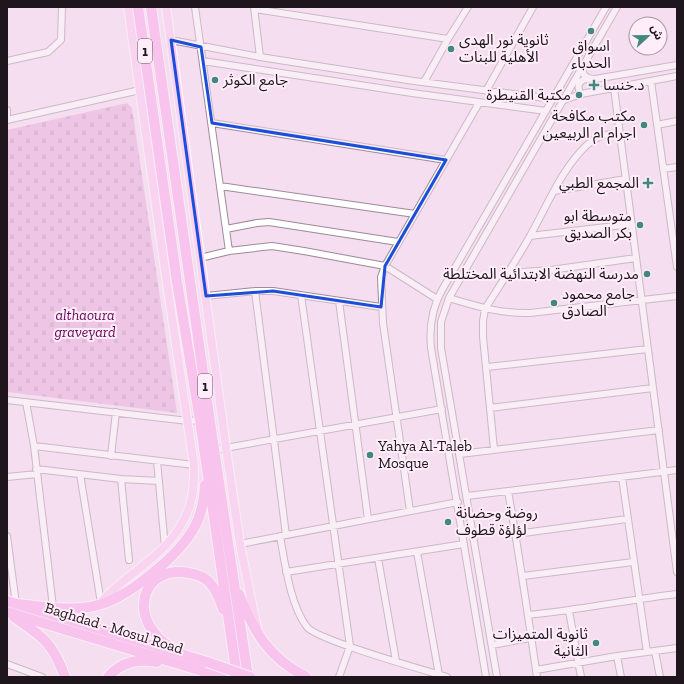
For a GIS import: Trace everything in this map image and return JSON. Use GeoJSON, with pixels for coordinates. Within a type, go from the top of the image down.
{"type":"FeatureCollection","features":[{"type":"Feature","properties":{"kind":"highway","name":"1"},"geometry":{"type":"LineString","coordinates":[[138,7],[177,282],[206,463]]}},
{"type":"Feature","properties":{"kind":"highway","name":"1"},"geometry":{"type":"LineString","coordinates":[[152,7],[237,609],[249,677]]}},
{"type":"Feature","properties":{"kind":"highway"},"geometry":{"type":"LineString","coordinates":[[151,95],[164,94]]}},
{"type":"Feature","properties":{"kind":"highway"},"geometry":{"type":"LineString","coordinates":[[167,284],[177,282]]}},
{"type":"Feature","properties":{"kind":"highway"},"geometry":{"type":"LineString","coordinates":[[11,602],[75,609],[99,604],[117,596],[141,581],[165,562],[182,545],[195,526],[200,514],[205,488],[206,463]]}},
{"type":"Feature","properties":{"kind":"highway"},"geometry":{"type":"LineString","coordinates":[[206,463],[237,677]]}},
{"type":"Feature","properties":{"kind":"highway"},"geometry":{"type":"LineString","coordinates":[[182,654],[159,639],[145,618],[143,610],[145,596],[152,583],[166,574],[185,572],[201,576],[208,581],[220,599],[231,637]]}},
{"type":"Feature","properties":{"kind":"highway"},"geometry":{"type":"LineString","coordinates":[[234,580],[249,618],[262,640],[274,655],[306,677]]}},
{"type":"Feature","properties":{"kind":"highway"},"geometry":{"type":"LineString","coordinates":[[11,602],[182,654],[249,677]]}},
{"type":"Feature","properties":{"kind":"highway"},"geometry":{"type":"LineString","coordinates":[[7,612],[40,635],[49,644],[60,663],[65,677]]}},
{"type":"Feature","properties":{"kind":"highway","name":"Baghdad - Mosul Road"},"geometry":{"type":"LineString","coordinates":[[7,612],[222,677]]}},
{"type":"Feature","properties":{"kind":"highway"},"geometry":{"type":"LineString","coordinates":[[108,677],[120,667],[130,662],[143,660],[191,667]]}},
{"type":"Feature","properties":{"kind":"main road"},"geometry":{"type":"LineString","coordinates":[[99,604],[111,592],[158,555],[176,534],[190,507],[193,488],[194,465],[128,7]]}},
{"type":"Feature","properties":{"kind":"main road"},"geometry":{"type":"LineString","coordinates":[[166,7],[172,40],[200,258],[240,544],[253,609],[262,640]]}},
{"type":"Feature","properties":{"kind":"street"},"geometry":{"type":"LineString","coordinates":[[7,61],[48,52],[61,40],[62,7]]}},
{"type":"Feature","properties":{"kind":"street"},"geometry":{"type":"LineString","coordinates":[[195,7],[229,251]]}},
{"type":"Feature","properties":{"kind":"street"},"geometry":{"type":"LineString","coordinates":[[424,82],[468,7]]}},
{"type":"Feature","properties":{"kind":"street"},"geometry":{"type":"LineString","coordinates":[[486,90],[533,7]]}},
{"type":"Feature","properties":{"kind":"street"},"geometry":{"type":"LineString","coordinates":[[486,677],[430,338],[432,318],[437,299],[606,7]]}},
{"type":"Feature","properties":{"kind":"street"},"geometry":{"type":"LineString","coordinates":[[498,677],[440,339],[443,314],[449,298],[618,7]]}},
{"type":"Feature","properties":{"kind":"street"},"geometry":{"type":"LineString","coordinates":[[260,57],[255,8],[448,39]]}},
{"type":"Feature","properties":{"kind":"street"},"geometry":{"type":"LineString","coordinates":[[172,40],[201,47],[260,57],[424,82],[553,99]]}},
{"type":"Feature","properties":{"kind":"street"},"geometry":{"type":"LineString","coordinates":[[203,61],[479,103],[546,111]]}},
{"type":"Feature","properties":{"kind":"street"},"geometry":{"type":"LineString","coordinates":[[581,94],[578,89],[579,84],[582,80],[588,78],[598,79],[677,64]]}},
{"type":"Feature","properties":{"kind":"street"},"geometry":{"type":"LineString","coordinates":[[582,69],[584,75],[588,78]]}},
{"type":"Feature","properties":{"kind":"street"},"geometry":{"type":"LineString","coordinates":[[564,100],[581,94],[677,76]]}},
{"type":"Feature","properties":{"kind":"street"},"geometry":{"type":"LineString","coordinates":[[412,93],[414,80]]}},
{"type":"Feature","properties":{"kind":"street"},"geometry":{"type":"LineString","coordinates":[[651,81],[677,267]]}},
{"type":"Feature","properties":{"kind":"street"},"geometry":{"type":"LineString","coordinates":[[614,88],[677,572]]}},
{"type":"Feature","properties":{"kind":"street"},"geometry":{"type":"LineString","coordinates":[[7,110],[7,120],[140,90]]}},
{"type":"Feature","properties":{"kind":"street"},"geometry":{"type":"LineString","coordinates":[[495,105],[500,92]]}},
{"type":"Feature","properties":{"kind":"street"},"geometry":{"type":"LineString","coordinates":[[410,511],[381,307],[381,277],[385,266],[398,242],[479,103]]}},
{"type":"Feature","properties":{"kind":"street"},"geometry":{"type":"LineString","coordinates":[[657,125],[677,121]]}},
{"type":"Feature","properties":{"kind":"street"},"geometry":{"type":"LineString","coordinates":[[212,123],[446,160]]}},
{"type":"Feature","properties":{"kind":"street"},"geometry":{"type":"LineString","coordinates":[[494,449],[483,337],[485,309],[530,236],[554,191],[575,157],[588,144],[604,134],[620,133]]}},
{"type":"Feature","properties":{"kind":"street"},"geometry":{"type":"LineString","coordinates":[[663,169],[677,167]]}},
{"type":"Feature","properties":{"kind":"street"},"geometry":{"type":"LineString","coordinates":[[554,191],[626,179]]}},
{"type":"Feature","properties":{"kind":"street"},"geometry":{"type":"LineString","coordinates":[[220,186],[415,214]]}},
{"type":"Feature","properties":{"kind":"street"},"geometry":{"type":"LineString","coordinates":[[503,186],[511,190]]}},
{"type":"Feature","properties":{"kind":"street"},"geometry":{"type":"LineString","coordinates":[[669,213],[677,212]]}},
{"type":"Feature","properties":{"kind":"street"},"geometry":{"type":"LineString","coordinates":[[226,229],[269,222],[398,242]]}},
{"type":"Feature","properties":{"kind":"street"},"geometry":{"type":"LineString","coordinates":[[530,236],[632,224]]}},
{"type":"Feature","properties":{"kind":"street"},"geometry":{"type":"LineString","coordinates":[[200,258],[229,251],[272,246],[304,250],[385,266],[437,299]]}},
{"type":"Feature","properties":{"kind":"street"},"geometry":{"type":"LineString","coordinates":[[508,273],[551,270],[636,258]]}},
{"type":"Feature","properties":{"kind":"street"},"geometry":{"type":"LineString","coordinates":[[206,296],[255,291],[273,291],[381,307]]}},
{"type":"Feature","properties":{"kind":"street"},"geometry":{"type":"LineString","coordinates":[[255,291],[274,440],[286,572],[299,613],[307,627],[315,633],[350,646],[447,677]]}},
{"type":"Feature","properties":{"kind":"street"},"geometry":{"type":"LineString","coordinates":[[301,295],[350,646],[340,677]]}},
{"type":"Feature","properties":{"kind":"street"},"geometry":{"type":"LineString","coordinates":[[449,298],[485,309],[513,314],[677,296]]}},
{"type":"Feature","properties":{"kind":"street"},"geometry":{"type":"LineString","coordinates":[[339,301],[368,520]]}},
{"type":"Feature","properties":{"kind":"street"},"geometry":{"type":"LineString","coordinates":[[487,367],[648,349]]}},
{"type":"Feature","properties":{"kind":"street"},"geometry":{"type":"LineString","coordinates":[[439,390],[441,387],[445,388],[450,402]]}},
{"type":"Feature","properties":{"kind":"street"},"geometry":{"type":"LineString","coordinates":[[490,408],[653,388]]}},
{"type":"Feature","properties":{"kind":"street"},"geometry":{"type":"LineString","coordinates":[[7,400],[188,421],[200,420]]}},
{"type":"Feature","properties":{"kind":"street"},"geometry":{"type":"LineString","coordinates":[[26,402],[34,446],[53,607]]}},
{"type":"Feature","properties":{"kind":"street"},"geometry":{"type":"LineString","coordinates":[[214,450],[442,409]]}},
{"type":"Feature","properties":{"kind":"street"},"geometry":{"type":"LineString","coordinates":[[111,456],[116,412]]}},
{"type":"Feature","properties":{"kind":"street"},"geometry":{"type":"LineString","coordinates":[[460,454],[659,430]]}},
{"type":"Feature","properties":{"kind":"street"},"geometry":{"type":"LineString","coordinates":[[34,446],[194,465]]}},
{"type":"Feature","properties":{"kind":"street"},"geometry":{"type":"LineString","coordinates":[[157,461],[165,547]]}},
{"type":"Feature","properties":{"kind":"street"},"geometry":{"type":"LineString","coordinates":[[467,496],[677,470]]}},
{"type":"Feature","properties":{"kind":"street"},"geometry":{"type":"LineString","coordinates":[[7,478],[37,471],[159,481]]}},
{"type":"Feature","properties":{"kind":"street"},"geometry":{"type":"LineString","coordinates":[[80,474],[99,604]]}},
{"type":"Feature","properties":{"kind":"street"},"geometry":{"type":"LineString","coordinates":[[622,477],[638,599],[647,652]]}},
{"type":"Feature","properties":{"kind":"street"},"geometry":{"type":"LineString","coordinates":[[120,479],[129,560]]}},
{"type":"Feature","properties":{"kind":"street"},"geometry":{"type":"LineString","coordinates":[[508,491],[523,576],[530,638],[537,677]]}},
{"type":"Feature","properties":{"kind":"street"},"geometry":{"type":"LineString","coordinates":[[240,544],[458,502]]}},
{"type":"Feature","properties":{"kind":"street"},"geometry":{"type":"LineString","coordinates":[[516,534],[627,519]]}},
{"type":"Feature","properties":{"kind":"street"},"geometry":{"type":"LineString","coordinates":[[461,520],[466,533],[469,534],[472,530]]}},
{"type":"Feature","properties":{"kind":"street"},"geometry":{"type":"LineString","coordinates":[[7,538],[11,602]]}},
{"type":"Feature","properties":{"kind":"street"},"geometry":{"type":"LineString","coordinates":[[286,572],[464,544]]}},
{"type":"Feature","properties":{"kind":"street"},"geometry":{"type":"LineString","coordinates":[[417,552],[439,675]]}},
{"type":"Feature","properties":{"kind":"street"},"geometry":{"type":"LineString","coordinates":[[378,558],[396,661]]}},
{"type":"Feature","properties":{"kind":"street"},"geometry":{"type":"LineString","coordinates":[[523,576],[633,562]]}},
{"type":"Feature","properties":{"kind":"street"},"geometry":{"type":"LineString","coordinates":[[528,615],[569,611],[677,594]]}},
{"type":"Feature","properties":{"kind":"street"},"geometry":{"type":"LineString","coordinates":[[569,611],[580,677]]}},
{"type":"Feature","properties":{"kind":"street"},"geometry":{"type":"LineString","coordinates":[[492,645],[530,638]]}},
{"type":"Feature","properties":{"kind":"street"},"geometry":{"type":"LineString","coordinates":[[536,670],[578,662],[677,648]]}},
{"type":"Feature","properties":{"kind":"street"},"geometry":{"type":"LineString","coordinates":[[655,651],[660,677]]}},
{"type":"Feature","properties":{"kind":"street"},"geometry":{"type":"LineString","coordinates":[[617,656],[621,677]]}},
{"type":"Feature","properties":{"kind":"street"},"geometry":{"type":"LineString","coordinates":[[7,664],[23,674],[42,677]]}},
{"type":"Feature","properties":{"kind":"highlighted area"},"geometry":{"type":"Polygon","coordinates":[[[171,40],[201,47],[212,123],[446,160],[385,266],[381,307],[273,291],[206,296],[171,40]]]}},
{"type":"Feature","properties":{"kind":"green space","name":"althaoura graveyard"},"geometry":{"type":"Polygon","coordinates":[[[127,103],[132,108],[177,413],[7,392],[7,130],[127,103]]]}},
{"type":"Feature","properties":{"kind":"place","name":"اسواق الحدباء"},"geometry":{"type":"Point","coordinates":[591,31]}},
{"type":"Feature","properties":{"kind":"place","name":"ثانوية نور الهدى الأهلية للبنات"},"geometry":{"type":"Point","coordinates":[451,49]}},
{"type":"Feature","properties":{"kind":"place","name":"جامع الكوثر"},"geometry":{"type":"Point","coordinates":[215,80]}},
{"type":"Feature","properties":{"kind":"place","name":"د.خنسا"},"geometry":{"type":"Point","coordinates":[594,85]}},
{"type":"Feature","properties":{"kind":"place","name":"مكتبة القنيطرة"},"geometry":{"type":"Point","coordinates":[579,95]}},
{"type":"Feature","properties":{"kind":"place","name":"مكتب مكافحة اجرام ام الربيعين"},"geometry":{"type":"Point","coordinates":[644,125]}},
{"type":"Feature","properties":{"kind":"place","name":"المجمع الطبي"},"geometry":{"type":"Point","coordinates":[648,183]}},
{"type":"Feature","properties":{"kind":"place","name":"متوسطة ابو بكر الصديق"},"geometry":{"type":"Point","coordinates":[640,225]}},
{"type":"Feature","properties":{"kind":"place","name":"مدرسة النهضة الابتدائية المختلطة"},"geometry":{"type":"Point","coordinates":[647,274]}},
{"type":"Feature","properties":{"kind":"place","name":"جامع محمود الصادق"},"geometry":{"type":"Point","coordinates":[554,303]}},
{"type":"Feature","properties":{"kind":"place","name":"Yahya Al-Taleb Mosque"},"geometry":{"type":"Point","coordinates":[370,455]}},
{"type":"Feature","properties":{"kind":"place","name":"روضة وحضانة لؤلؤة قطوف"},"geometry":{"type":"Point","coordinates":[448,522]}},
{"type":"Feature","properties":{"kind":"place","name":"ثانوية المتميزات الثانية"},"geometry":{"type":"Point","coordinates":[596,643]}}]}
